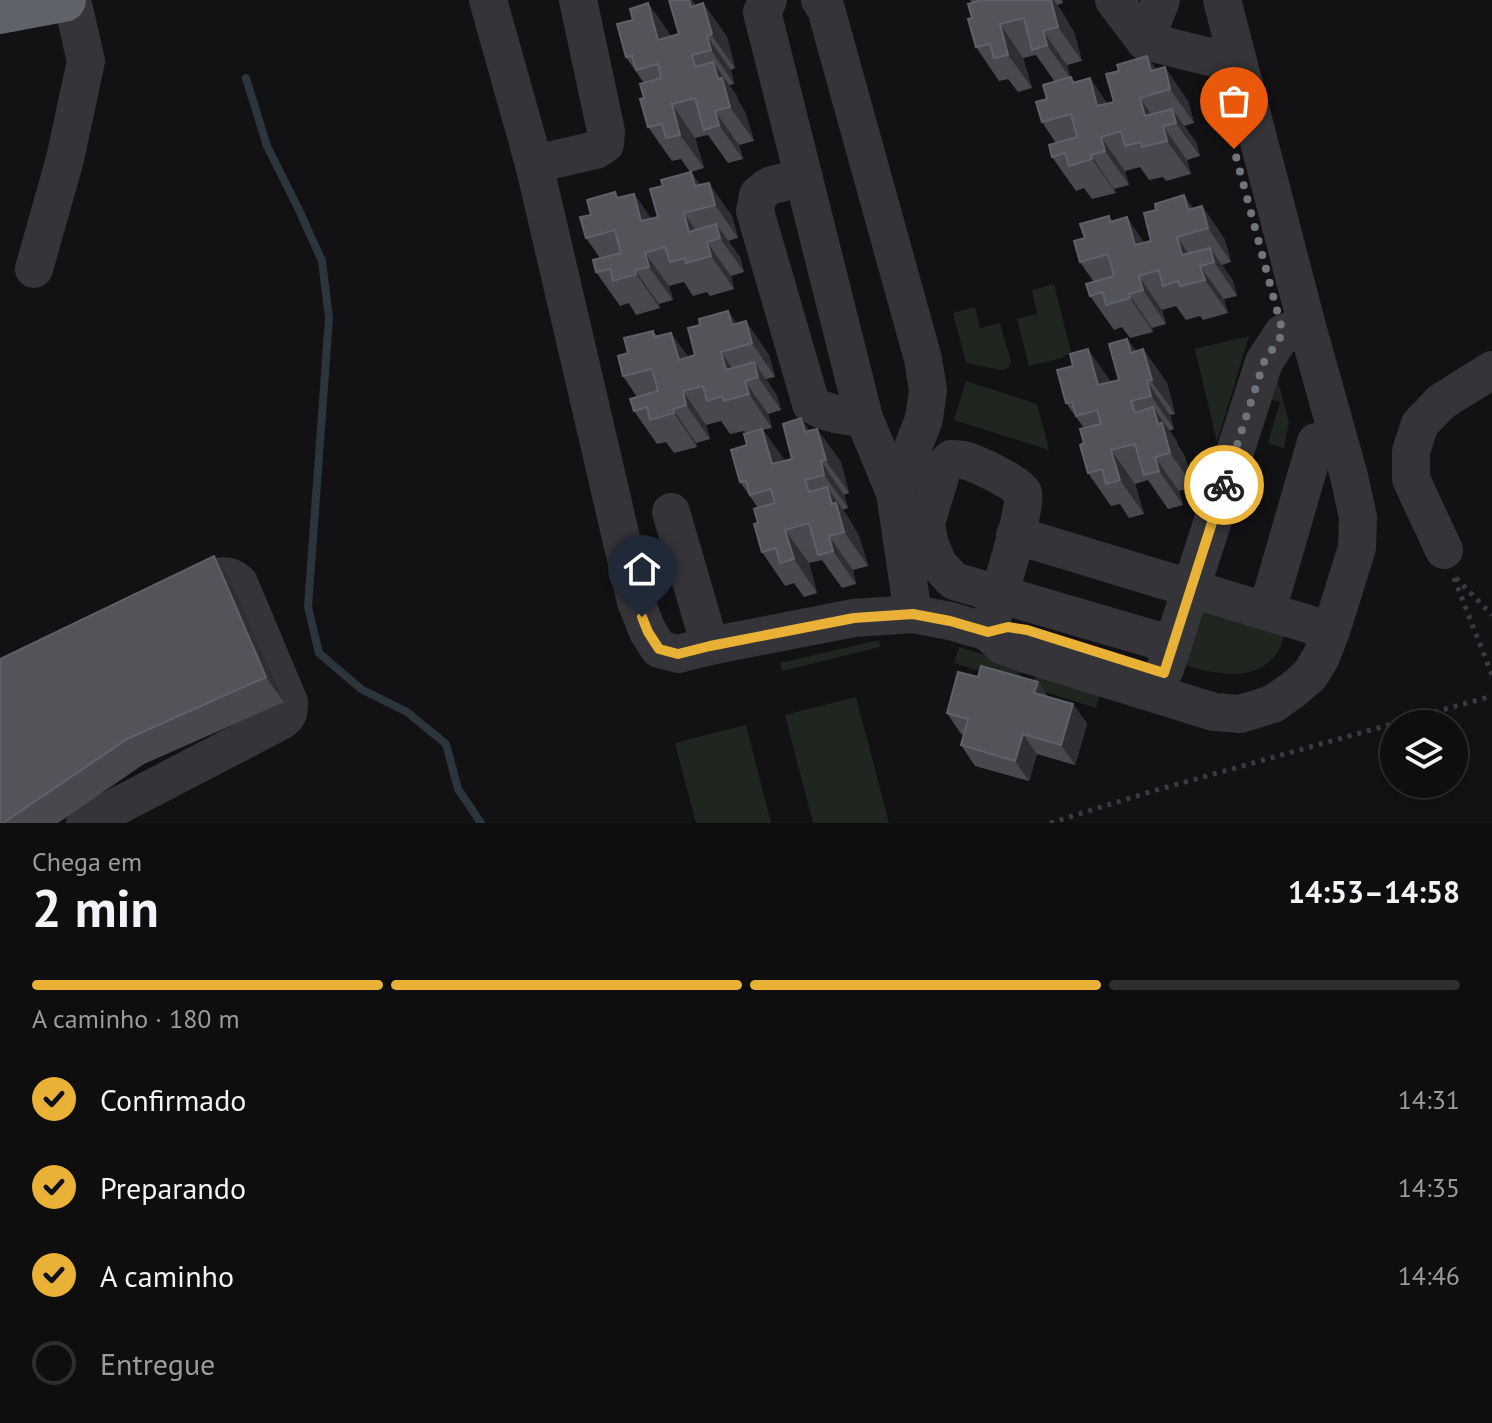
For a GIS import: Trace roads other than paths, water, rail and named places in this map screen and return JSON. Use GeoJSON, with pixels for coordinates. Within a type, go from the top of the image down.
{"type":"FeatureCollection","features":[{"type":"Feature","properties":{"kind":"highway"},"geometry":{"type":"LineString","coordinates":[[0,12],[62,0]]}},
{"type":"Feature","properties":{"kind":"lane"},"geometry":{"type":"LineString","coordinates":[[34,269],[65,159],[86,61],[62,0]]}},
{"type":"Feature","properties":{"kind":"lane"},"geometry":{"type":"LineString","coordinates":[[488,0],[534,164],[636,602],[648,632],[659,649],[678,654],[854,618],[913,614],[988,632],[1008,627],[1027,630],[1164,671]]}},
{"type":"Feature","properties":{"kind":"lane"},"geometry":{"type":"LineString","coordinates":[[534,164],[596,150],[605,144],[606,131],[578,0]]}},
{"type":"Feature","properties":{"kind":"lane"},"geometry":{"type":"LineString","coordinates":[[768,0],[762,12],[864,418],[895,493],[913,614]]}},
{"type":"Feature","properties":{"kind":"lane"},"geometry":{"type":"LineString","coordinates":[[820,0],[826,9],[898,268],[923,359],[928,390],[924,419],[895,493]]}},
{"type":"Feature","properties":{"kind":"lane"},"geometry":{"type":"LineString","coordinates":[[1114,0],[1145,41],[1223,54]]}},
{"type":"Feature","properties":{"kind":"lane"},"geometry":{"type":"LineString","coordinates":[[1145,41],[1161,0]]}},
{"type":"Feature","properties":{"kind":"lane"},"geometry":{"type":"LineString","coordinates":[[988,632],[998,594],[1015,535],[1024,500],[1018,485],[962,459],[951,459],[943,467],[926,523],[929,542],[938,564],[954,581],[998,594],[1164,671],[1214,712],[1240,714],[1273,704],[1310,675],[1321,657],[1320,627],[1357,548],[1328,509],[1295,330],[1223,54],[1195,0]]}},
{"type":"Feature","properties":{"kind":"lane"},"geometry":{"type":"LineString","coordinates":[[1222,0],[1223,54]]}},
{"type":"Feature","properties":{"kind":"lane"},"geometry":{"type":"LineString","coordinates":[[804,177],[769,186],[758,195],[755,211],[811,404],[835,415],[864,418]]}},
{"type":"Feature","properties":{"kind":"lane"},"geometry":{"type":"LineString","coordinates":[[1267,611],[1349,476],[1295,330]]}},
{"type":"Feature","properties":{"kind":"lane"},"geometry":{"type":"LineString","coordinates":[[1164,671],[1264,362],[1295,330]]}},
{"type":"Feature","properties":{"kind":"lane"},"geometry":{"type":"LineString","coordinates":[[1444,550],[1411,479],[1411,451],[1420,424],[1441,402],[1492,370]]}},
{"type":"Feature","properties":{"kind":"lane"},"geometry":{"type":"LineString","coordinates":[[671,512],[710,646]]}},
{"type":"Feature","properties":{"kind":"lane"},"geometry":{"type":"LineString","coordinates":[[1015,535],[1320,627]]}},
{"type":"Feature","properties":{"kind":"lane"},"geometry":{"type":"LineString","coordinates":[[85,823],[287,718],[289,712],[289,702],[239,583],[234,578],[221,576],[152,608]]}},
{"type":"Feature","properties":{"kind":"waterway"},"geometry":{"type":"LineString","coordinates":[[246,78],[267,146],[322,261],[329,318],[308,607],[319,653],[361,689],[407,712],[446,744],[458,789],[481,823]]}}]}
